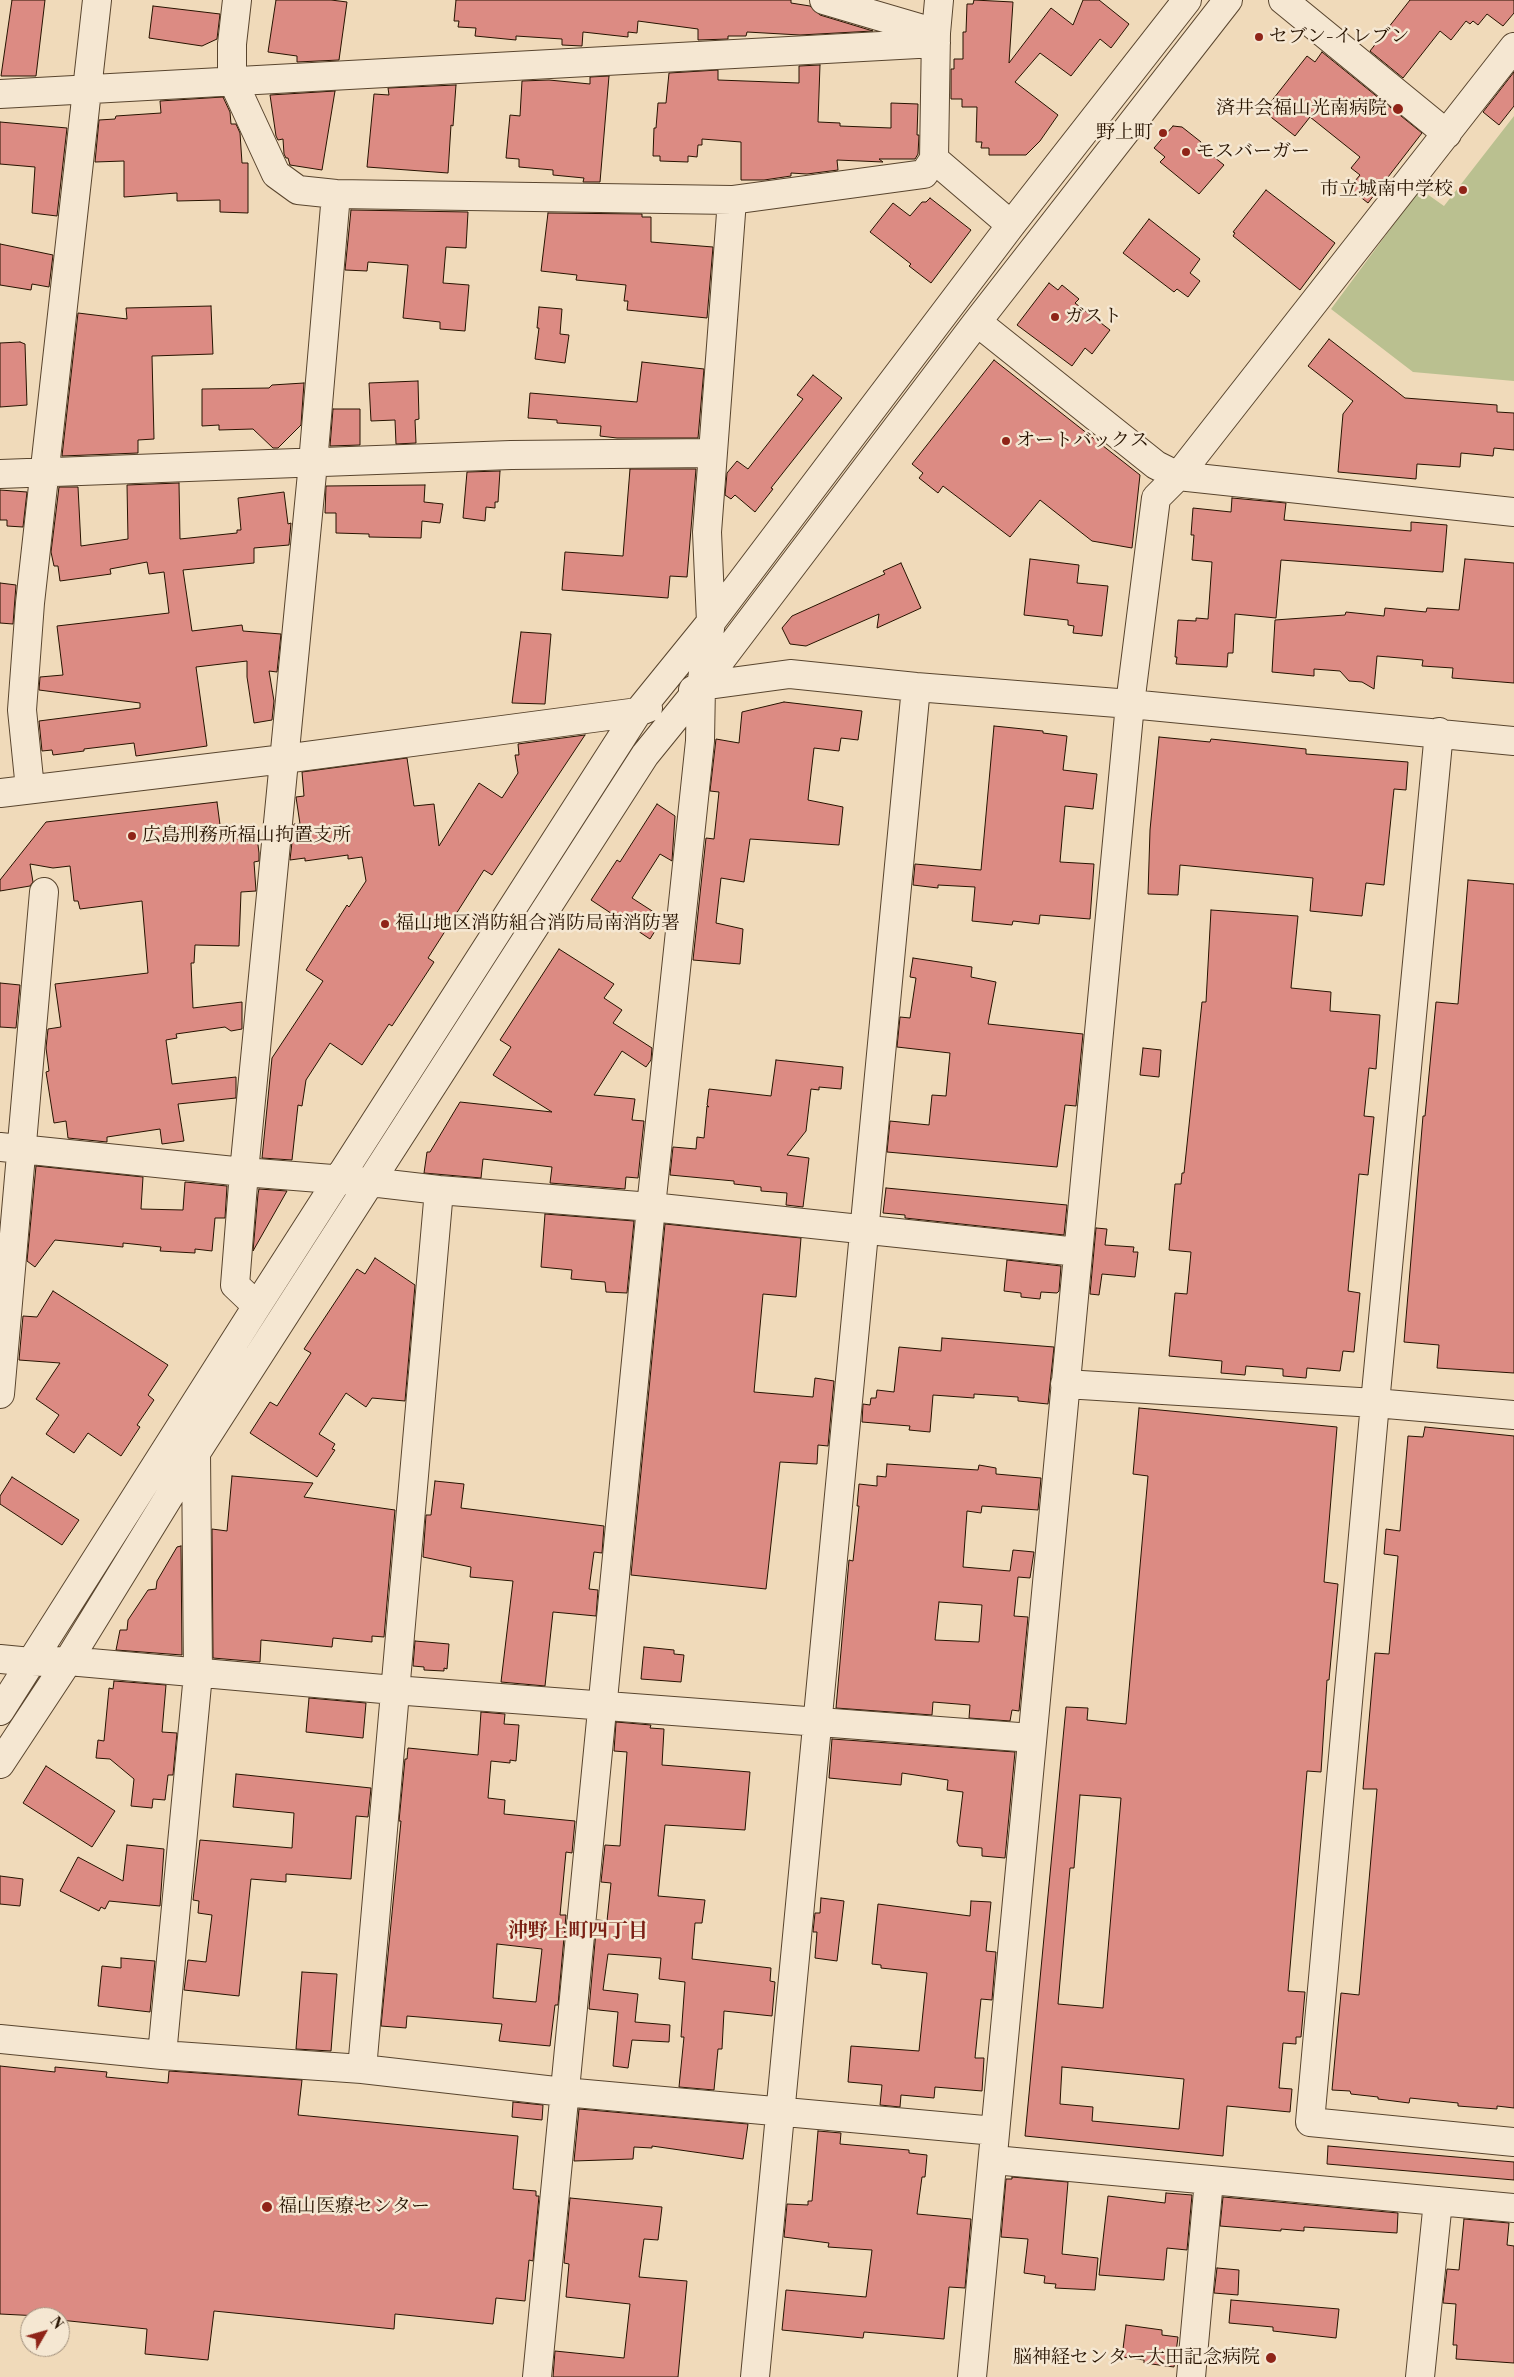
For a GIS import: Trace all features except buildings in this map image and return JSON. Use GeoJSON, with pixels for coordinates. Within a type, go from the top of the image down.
{"type":"FeatureCollection","features":[{"type":"Feature","properties":{"kind":"street"},"geometry":{"type":"LineString","coordinates":[[30,789],[22,710],[30,602],[97,0]]}},
{"type":"Feature","properties":{"kind":"street"},"geometry":{"type":"LineString","coordinates":[[237,0],[232,44],[232,79],[276,174],[298,190],[336,194],[732,200],[924,174],[934,159],[936,38],[939,0]]}},
{"type":"Feature","properties":{"kind":"street"},"geometry":{"type":"LineString","coordinates":[[824,0],[936,38]]}},
{"type":"Feature","properties":{"kind":"street"},"geometry":{"type":"LineString","coordinates":[[0,1711],[256,1306],[638,712],[711,622],[1012,225],[1187,0]]}},
{"type":"Feature","properties":{"kind":"street"},"geometry":{"type":"LineString","coordinates":[[0,1764],[68,1661],[196,1454],[645,754],[701,686],[976,322],[1228,0]]}},
{"type":"Feature","properties":{"kind":"street"},"geometry":{"type":"LineString","coordinates":[[1283,0],[1447,134]]}},
{"type":"Feature","properties":{"kind":"street"},"geometry":{"type":"LineString","coordinates":[[0,94],[936,38]]}},
{"type":"Feature","properties":{"kind":"street"},"geometry":{"type":"LineString","coordinates":[[972,2377],[1130,704],[1156,498],[1178,476],[1514,47]]}},
{"type":"Feature","properties":{"kind":"street"},"geometry":{"type":"LineString","coordinates":[[934,159],[1012,225]]}},
{"type":"Feature","properties":{"kind":"street"},"geometry":{"type":"LineString","coordinates":[[256,1306],[236,1285],[244,1172],[313,463],[336,194]]}},
{"type":"Feature","properties":{"kind":"street"},"geometry":{"type":"LineString","coordinates":[[537,2377],[651,1207],[700,741],[701,686],[711,622],[707,532],[732,200]]}},
{"type":"Feature","properties":{"kind":"street"},"geometry":{"type":"LineString","coordinates":[[976,322],[1156,465],[1178,476],[1514,512]]}},
{"type":"Feature","properties":{"kind":"street"},"geometry":{"type":"LineString","coordinates":[[0,474],[44,474],[511,455],[712,453]]}},
{"type":"Feature","properties":{"kind":"street"},"geometry":{"type":"LineString","coordinates":[[0,793],[284,759],[638,712],[701,686],[790,674],[916,687],[1439,732],[1514,741]]}},
{"type":"Feature","properties":{"kind":"street"},"geometry":{"type":"LineString","coordinates":[[755,2377],[866,1230],[916,687]]}},
{"type":"Feature","properties":{"kind":"street"},"geometry":{"type":"LineString","coordinates":[[1439,732],[1375,1403],[1310,2122],[1514,2142]]}},
{"type":"Feature","properties":{"kind":"street"},"geometry":{"type":"LineString","coordinates":[[0,1394],[10,1148],[44,892]]}},
{"type":"Feature","properties":{"kind":"street"},"geometry":{"type":"LineString","coordinates":[[10,1148],[439,1190],[651,1207],[1078,1252]]}},
{"type":"Feature","properties":{"kind":"street"},"geometry":{"type":"LineString","coordinates":[[362,2069],[439,1190]]}},
{"type":"Feature","properties":{"kind":"street"},"geometry":{"type":"LineString","coordinates":[[1065,1384],[1375,1403],[1514,1415]]}},
{"type":"Feature","properties":{"kind":"street"},"geometry":{"type":"LineString","coordinates":[[162,2055],[198,1674],[196,1454]]}},
{"type":"Feature","properties":{"kind":"street"},"geometry":{"type":"LineString","coordinates":[[0,1659],[31,1662],[68,1661],[394,1690],[1032,1738]]}},
{"type":"Feature","properties":{"kind":"street"},"geometry":{"type":"LineString","coordinates":[[0,2039],[162,2055],[362,2069],[564,2092],[781,2110],[995,2131]]}},
{"type":"Feature","properties":{"kind":"street"},"geometry":{"type":"LineString","coordinates":[[994,2160],[1514,2208]]}},
{"type":"Feature","properties":{"kind":"street"},"geometry":{"type":"LineString","coordinates":[[1191,2377],[1210,2180]]}},
{"type":"Feature","properties":{"kind":"street"},"geometry":{"type":"LineString","coordinates":[[1420,2377],[1438,2201]]}},
{"type":"Feature","properties":{"kind":"green space","name":"市立城南中学校"},"geometry":{"type":"Polygon","coordinates":[[[1514,116],[1514,381],[1413,372],[1331,309],[1420,189],[1444,206],[1514,116]]]}},
{"type":"Feature","properties":{"kind":"place","name":"セブン-イレブン"},"geometry":{"type":"Point","coordinates":[1259,37]}},
{"type":"Feature","properties":{"kind":"place","name":"済井会福山光南病院"},"geometry":{"type":"Point","coordinates":[1398,109]}},
{"type":"Feature","properties":{"kind":"place","name":"野上町"},"geometry":{"type":"Point","coordinates":[1163,133]}},
{"type":"Feature","properties":{"kind":"place","name":"モスバーガー"},"geometry":{"type":"Point","coordinates":[1186,152]}},
{"type":"Feature","properties":{"kind":"place","name":"市立城南中学校"},"geometry":{"type":"Point","coordinates":[1463,190]}},
{"type":"Feature","properties":{"kind":"place","name":"ガスト"},"geometry":{"type":"Point","coordinates":[1055,317]}},
{"type":"Feature","properties":{"kind":"place","name":"オートバックス"},"geometry":{"type":"Point","coordinates":[1006,441]}},
{"type":"Feature","properties":{"kind":"place","name":"広島刑務所福山拘置支所"},"geometry":{"type":"Point","coordinates":[132,836]}},
{"type":"Feature","properties":{"kind":"place","name":"福山地区消防組合消防局南消防署"},"geometry":{"type":"Point","coordinates":[385,924]}},
{"type":"Feature","properties":{"kind":"place","name":"福山医療センター"},"geometry":{"type":"Point","coordinates":[267,2207]}},
{"type":"Feature","properties":{"kind":"place","name":"脳神経センター大田記念病院"},"geometry":{"type":"Point","coordinates":[1271,2358]}},
{"type":"Feature","properties":{"kind":"district","name":"沖野上町四丁目"},"geometry":{"type":"Point","coordinates":[578,1932]}}]}
